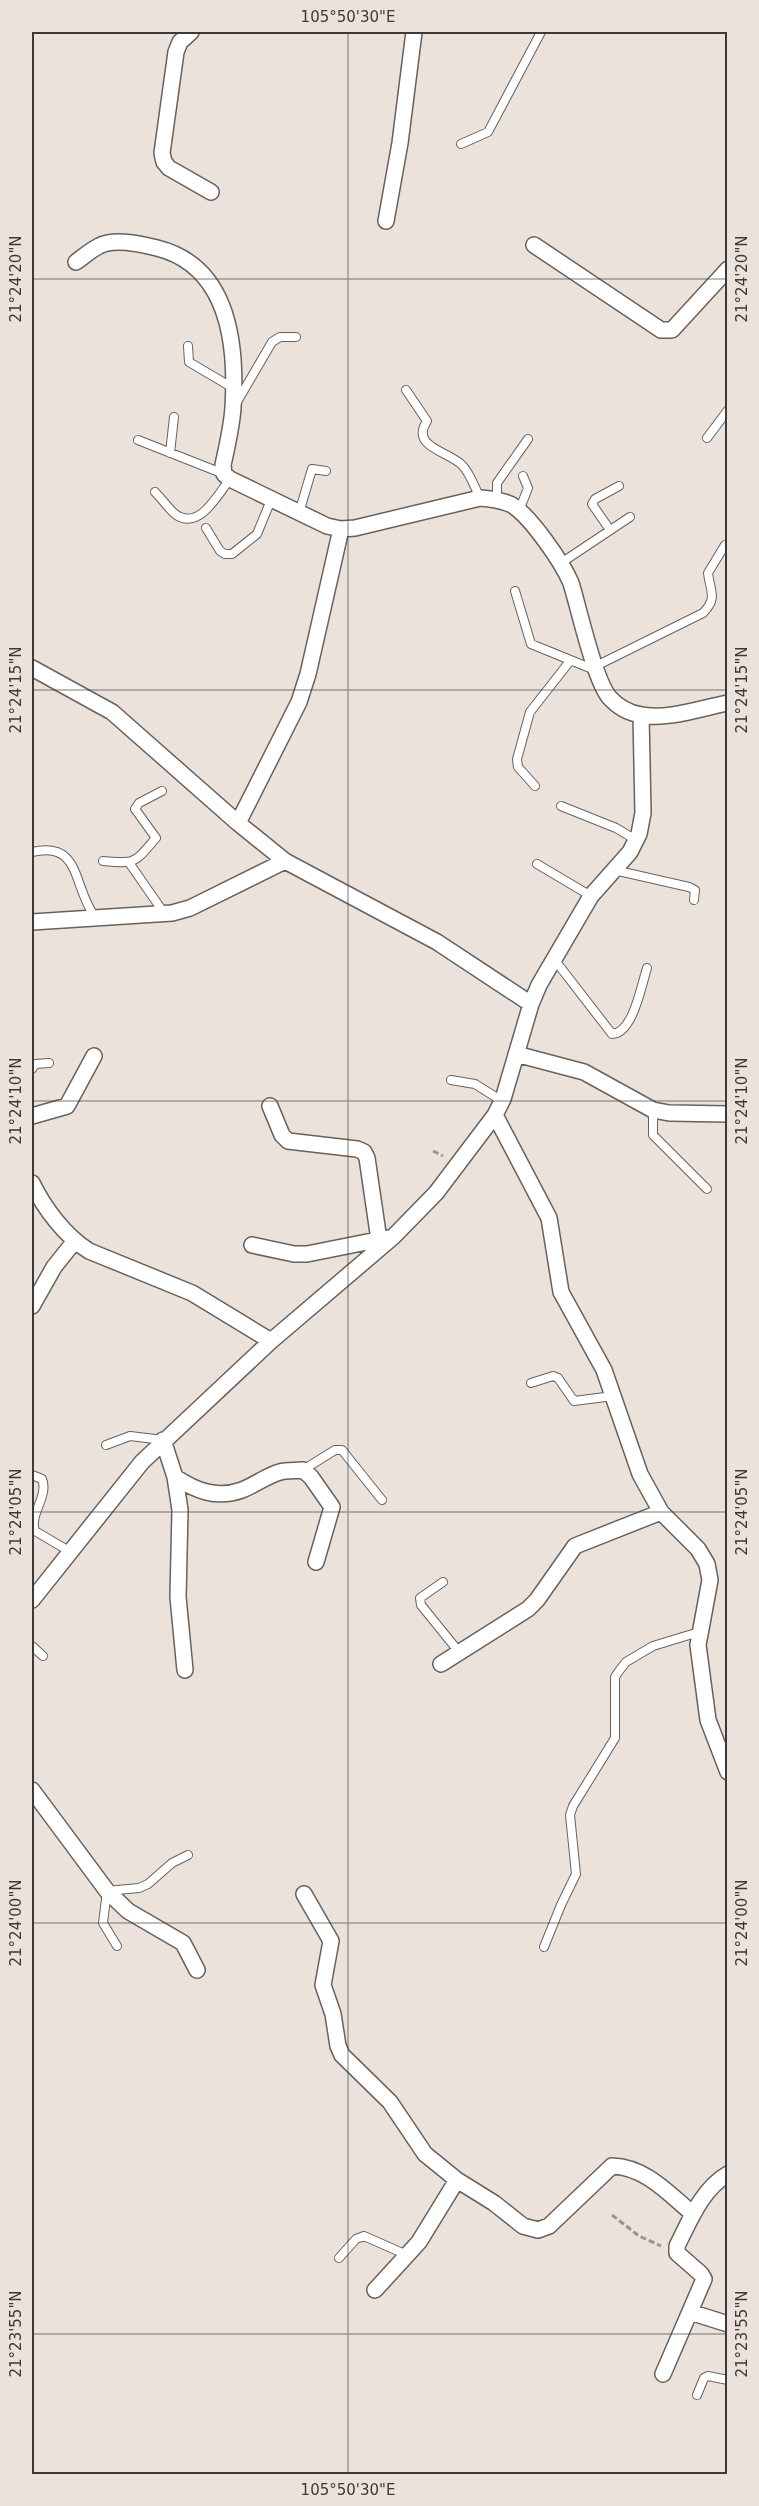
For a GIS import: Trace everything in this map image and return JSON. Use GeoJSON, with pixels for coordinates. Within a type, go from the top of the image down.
{"type":"FeatureCollection","features":[{"type":"Feature","properties":{"kind":"street"},"geometry":{"type":"LineString","coordinates":[[191,32],[180,42],[176,52],[162,153],[164,162],[169,168],[211,192]]}},
{"type":"Feature","properties":{"kind":"street"},"geometry":{"type":"LineString","coordinates":[[386,221],[400,143],[414,32]]}},
{"type":"Feature","properties":{"kind":"street"},"geometry":{"type":"LineString","coordinates":[[76,262],[100,245],[123,242],[169,251],[191,262],[208,279],[220,299],[228,330],[233,407],[223,465],[227,477],[327,526],[341,529],[355,528],[480,498],[497,500],[513,506],[561,563],[571,583],[596,668],[609,696],[625,710],[641,715],[660,716],[728,703]]}},
{"type":"Feature","properties":{"kind":"street"},"geometry":{"type":"LineString","coordinates":[[534,245],[661,330],[672,330],[728,269]]}},
{"type":"Feature","properties":{"kind":"street"},"geometry":{"type":"LineString","coordinates":[[238,823],[299,702],[308,674],[341,529]]}},
{"type":"Feature","properties":{"kind":"street"},"geometry":{"type":"LineString","coordinates":[[32,668],[112,712],[238,823],[285,861],[437,942],[531,1004]]}},
{"type":"Feature","properties":{"kind":"street"},"geometry":{"type":"LineString","coordinates":[[32,1600],[142,1462],[271,1341],[436,1193],[499,1108],[531,1004],[554,959],[591,896],[630,852],[636,840],[643,813],[641,715]]}},
{"type":"Feature","properties":{"kind":"street"},"geometry":{"type":"LineString","coordinates":[[32,922],[165,914],[190,908],[285,861]]}},
{"type":"Feature","properties":{"kind":"street"},"geometry":{"type":"LineString","coordinates":[[516,1054],[584,1072],[653,1110],[669,1113],[728,1114]]}},
{"type":"Feature","properties":{"kind":"street"},"geometry":{"type":"LineString","coordinates":[[32,1116],[67,1106],[94,1056]]}},
{"type":"Feature","properties":{"kind":"street"},"geometry":{"type":"LineString","coordinates":[[270,1106],[282,1135],[288,1140],[364,1152],[386,1238]]}},
{"type":"Feature","properties":{"kind":"street"},"geometry":{"type":"LineString","coordinates":[[499,1108],[549,1218],[561,1292],[597,1356],[639,1474],[661,1512],[698,1549],[707,1564],[710,1580],[698,1645],[707,1714],[728,1772]]}},
{"type":"Feature","properties":{"kind":"street"},"geometry":{"type":"LineString","coordinates":[[32,1183],[38,1196],[74,1242],[89,1251],[192,1293],[271,1341]]}},
{"type":"Feature","properties":{"kind":"street"},"geometry":{"type":"LineString","coordinates":[[252,1245],[294,1254],[307,1254],[386,1238]]}},
{"type":"Feature","properties":{"kind":"street"},"geometry":{"type":"LineString","coordinates":[[32,1306],[61,1256],[74,1242]]}},
{"type":"Feature","properties":{"kind":"street"},"geometry":{"type":"LineString","coordinates":[[163,1440],[176,1477],[180,1510],[178,1597],[185,1670]]}},
{"type":"Feature","properties":{"kind":"street"},"geometry":{"type":"LineString","coordinates":[[176,1477],[194,1489],[210,1494],[226,1494],[242,1490],[282,1472],[303,1470],[332,1507],[316,1562]]}},
{"type":"Feature","properties":{"kind":"street"},"geometry":{"type":"LineString","coordinates":[[441,1664],[528,1609],[537,1600],[575,1546],[661,1512]]}},
{"type":"Feature","properties":{"kind":"street"},"geometry":{"type":"LineString","coordinates":[[32,1790],[107,1891],[128,1911],[183,1943],[197,1970]]}},
{"type":"Feature","properties":{"kind":"street"},"geometry":{"type":"LineString","coordinates":[[304,1894],[331,1941],[323,1985],[333,2014],[338,2046],[342,2055],[390,2102],[425,2154],[457,2180],[494,2203],[523,2226],[538,2230],[549,2226],[612,2166],[627,2166],[646,2175],[693,2214]]}},
{"type":"Feature","properties":{"kind":"street"},"geometry":{"type":"LineString","coordinates":[[663,2374],[704,2279],[677,2253],[677,2246],[708,2190],[717,2180],[728,2174]]}},
{"type":"Feature","properties":{"kind":"street"},"geometry":{"type":"LineString","coordinates":[[375,2290],[427,2231],[457,2180]]}},
{"type":"Feature","properties":{"kind":"street"},"geometry":{"type":"LineString","coordinates":[[690,2312],[728,2324]]}},
{"type":"Feature","properties":{"kind":"lane"},"geometry":{"type":"LineString","coordinates":[[461,144],[488,132],[541,32]]}},
{"type":"Feature","properties":{"kind":"lane"},"geometry":{"type":"LineString","coordinates":[[233,407],[272,342],[280,337],[296,337]]}},
{"type":"Feature","properties":{"kind":"lane"},"geometry":{"type":"LineString","coordinates":[[188,346],[189,362],[233,388]]}},
{"type":"Feature","properties":{"kind":"lane"},"geometry":{"type":"LineString","coordinates":[[406,390],[427,421],[423,435],[425,443],[462,465],[480,498]]}},
{"type":"Feature","properties":{"kind":"lane"},"geometry":{"type":"LineString","coordinates":[[707,438],[728,410]]}},
{"type":"Feature","properties":{"kind":"lane"},"geometry":{"type":"LineString","coordinates":[[170,453],[174,417]]}},
{"type":"Feature","properties":{"kind":"lane"},"geometry":{"type":"LineString","coordinates":[[497,500],[497,483],[528,439]]}},
{"type":"Feature","properties":{"kind":"lane"},"geometry":{"type":"LineString","coordinates":[[138,440],[227,477],[205,513],[194,518],[176,514],[155,492]]}},
{"type":"Feature","properties":{"kind":"lane"},"geometry":{"type":"LineString","coordinates":[[299,513],[312,469],[326,471]]}},
{"type":"Feature","properties":{"kind":"lane"},"geometry":{"type":"LineString","coordinates":[[519,511],[528,488],[523,476]]}},
{"type":"Feature","properties":{"kind":"lane"},"geometry":{"type":"LineString","coordinates":[[610,530],[592,504],[595,499],[619,486]]}},
{"type":"Feature","properties":{"kind":"lane"},"geometry":{"type":"LineString","coordinates":[[207,528],[220,551],[232,554],[257,534],[271,500]]}},
{"type":"Feature","properties":{"kind":"lane"},"geometry":{"type":"LineString","coordinates":[[561,563],[630,517]]}},
{"type":"Feature","properties":{"kind":"lane"},"geometry":{"type":"LineString","coordinates":[[515,591],[531,644],[570,661],[596,668],[703,613],[711,605],[713,599],[708,573],[725,545]]}},
{"type":"Feature","properties":{"kind":"lane"},"geometry":{"type":"LineString","coordinates":[[535,786],[518,767],[517,759],[530,712],[570,661]]}},
{"type":"Feature","properties":{"kind":"lane"},"geometry":{"type":"LineString","coordinates":[[104,861],[130,864],[156,838],[135,809],[139,803],[162,791]]}},
{"type":"Feature","properties":{"kind":"lane"},"geometry":{"type":"LineString","coordinates":[[561,806],[616,828],[636,840]]}},
{"type":"Feature","properties":{"kind":"lane"},"geometry":{"type":"LineString","coordinates":[[32,852],[60,851],[70,858],[82,896],[96,919]]}},
{"type":"Feature","properties":{"kind":"lane"},"geometry":{"type":"LineString","coordinates":[[130,864],[165,914]]}},
{"type":"Feature","properties":{"kind":"lane"},"geometry":{"type":"LineString","coordinates":[[537,864],[591,896]]}},
{"type":"Feature","properties":{"kind":"lane"},"geometry":{"type":"LineString","coordinates":[[614,870],[689,887],[695,890],[694,900]]}},
{"type":"Feature","properties":{"kind":"lane"},"geometry":{"type":"LineString","coordinates":[[554,959],[612,1034],[619,1034],[628,1024],[647,968]]}},
{"type":"Feature","properties":{"kind":"lane"},"geometry":{"type":"LineString","coordinates":[[32,1069],[35,1064],[49,1063]]}},
{"type":"Feature","properties":{"kind":"lane"},"geometry":{"type":"LineString","coordinates":[[451,1080],[475,1084],[499,1108]]}},
{"type":"Feature","properties":{"kind":"lane"},"geometry":{"type":"LineString","coordinates":[[653,1110],[653,1135],[706,1189]]}},
{"type":"Feature","properties":{"kind":"lane"},"geometry":{"type":"LineString","coordinates":[[531,1383],[553,1376],[558,1378],[574,1401],[613,1396]]}},
{"type":"Feature","properties":{"kind":"lane"},"geometry":{"type":"LineString","coordinates":[[106,1445],[130,1436],[163,1440]]}},
{"type":"Feature","properties":{"kind":"lane"},"geometry":{"type":"LineString","coordinates":[[303,1470],[335,1450],[342,1450],[382,1500]]}},
{"type":"Feature","properties":{"kind":"lane"},"geometry":{"type":"LineString","coordinates":[[32,1475],[42,1479],[45,1485],[35,1518],[35,1531],[69,1551]]}},
{"type":"Feature","properties":{"kind":"lane"},"geometry":{"type":"LineString","coordinates":[[443,1582],[420,1598],[421,1605],[459,1652]]}},
{"type":"Feature","properties":{"kind":"lane"},"geometry":{"type":"LineString","coordinates":[[544,1947],[576,1874],[570,1815],[573,1806],[615,1738],[615,1677],[626,1662],[653,1646],[699,1632]]}},
{"type":"Feature","properties":{"kind":"lane"},"geometry":{"type":"LineString","coordinates":[[32,1646],[43,1656]]}},
{"type":"Feature","properties":{"kind":"lane"},"geometry":{"type":"LineString","coordinates":[[117,1946],[104,1923],[107,1891],[139,1888],[148,1884],[172,1863],[188,1855]]}},
{"type":"Feature","properties":{"kind":"lane"},"geometry":{"type":"LineString","coordinates":[[339,2258],[356,2239],[364,2236],[407,2255]]}},
{"type":"Feature","properties":{"kind":"lane"},"geometry":{"type":"LineString","coordinates":[[697,2395],[704,2378],[708,2376],[728,2380]]}},
{"type":"Feature","properties":{"kind":"path"},"geometry":{"type":"LineString","coordinates":[[612,2215],[639,2236],[677,2253]]}}]}
